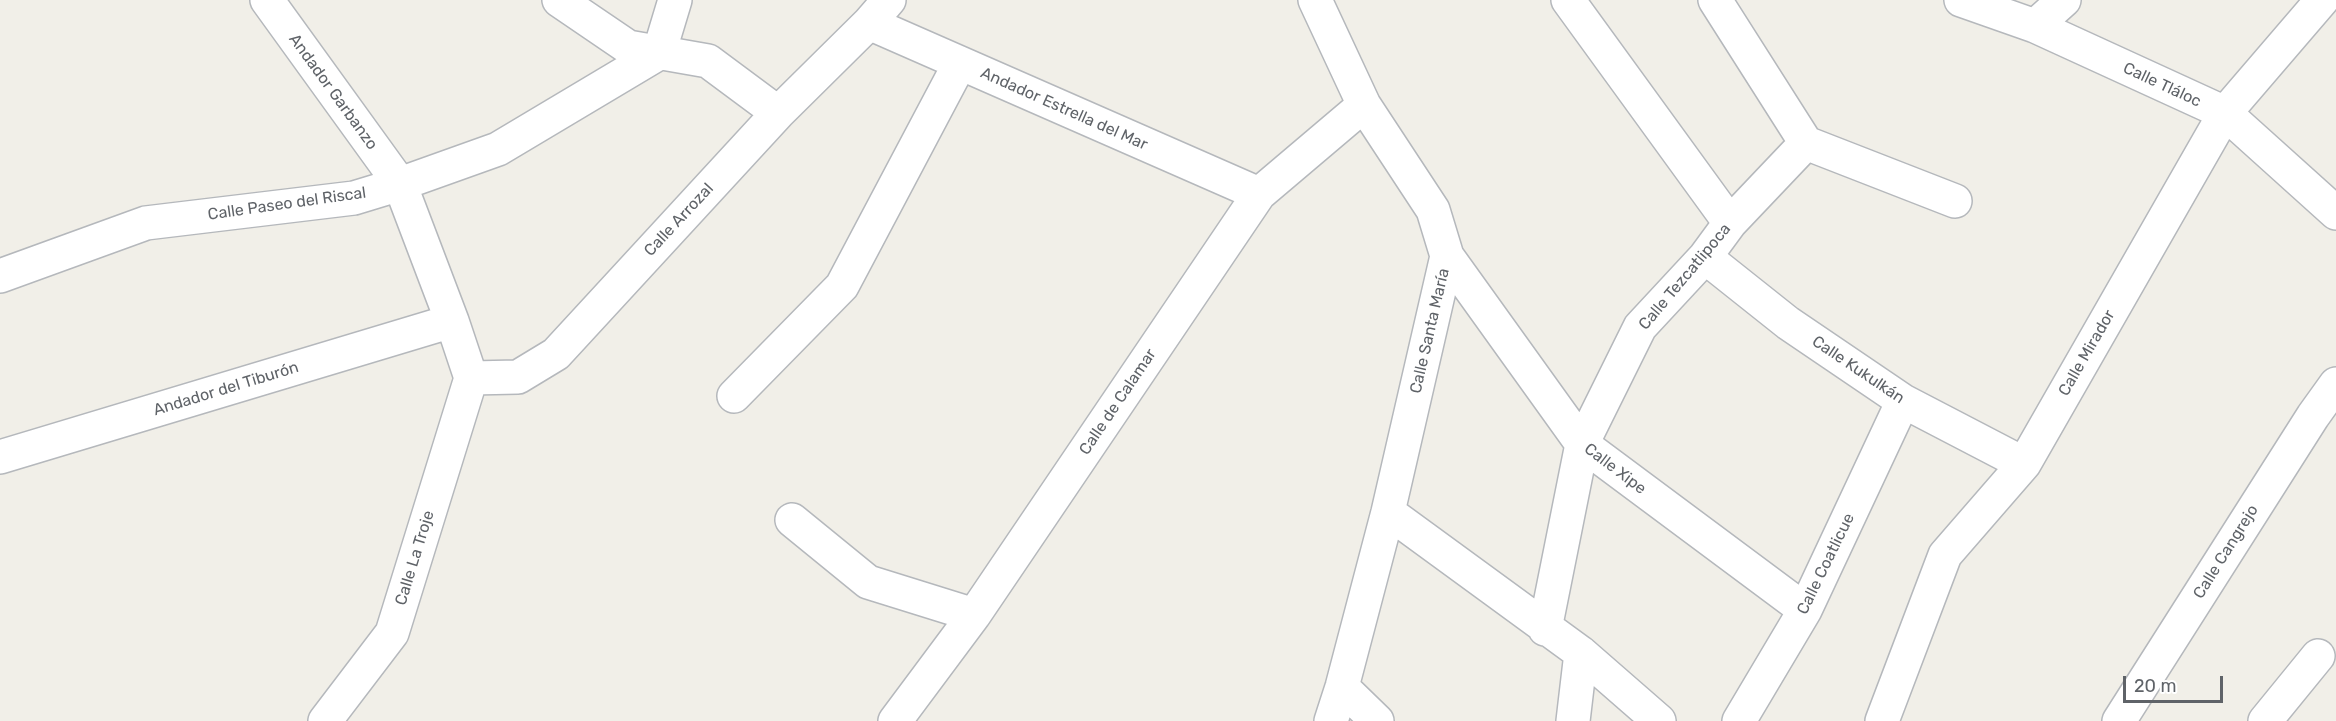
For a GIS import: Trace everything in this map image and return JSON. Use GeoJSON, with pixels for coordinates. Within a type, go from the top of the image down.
{"type":"FeatureCollection","features":[{"type":"Feature","properties":{"kind":"street","name":"Andador Garbanzo"},"geometry":{"type":"LineString","coordinates":[[267,0],[400,184],[471,378]]}},
{"type":"Feature","properties":{"kind":"street"},"geometry":{"type":"LineString","coordinates":[[559,0],[628,47],[708,61],[778,113]]}},
{"type":"Feature","properties":{"kind":"street"},"geometry":{"type":"LineString","coordinates":[[659,53],[675,0]]}},
{"type":"Feature","properties":{"kind":"street","name":"Calle Santa María"},"geometry":{"type":"LineString","coordinates":[[1316,0],[1364,105],[1432,210],[1447,256],[1388,512],[1331,721]]}},
{"type":"Feature","properties":{"kind":"street"},"geometry":{"type":"LineString","coordinates":[[1568,0],[1730,223]]}},
{"type":"Feature","properties":{"kind":"street"},"geometry":{"type":"LineString","coordinates":[[1715,0],[1806,142],[1955,201]]}},
{"type":"Feature","properties":{"kind":"street","name":"Calle Tláloc"},"geometry":{"type":"LineString","coordinates":[[1961,0],[2035,26],[2225,113],[2336,213]]}},
{"type":"Feature","properties":{"kind":"street"},"geometry":{"type":"LineString","coordinates":[[2035,26],[2064,0]]}},
{"type":"Feature","properties":{"kind":"street","name":"Calle Mirador"},"geometry":{"type":"LineString","coordinates":[[1882,721],[1945,555],[2024,464],[2225,113],[2322,0]]}},
{"type":"Feature","properties":{"kind":"street","name":"Andador Estrella del Mar"},"geometry":{"type":"LineString","coordinates":[[879,12],[960,63],[1260,194]]}},
{"type":"Feature","properties":{"kind":"street","name":"Calle Arrozal"},"geometry":{"type":"LineString","coordinates":[[471,378],[518,377],[556,354],[778,113],[879,12]]}},
{"type":"Feature","properties":{"kind":"street","name":"Calle Paseo del Riscal"},"geometry":{"type":"LineString","coordinates":[[0,276],[146,223],[354,198],[400,184],[498,149],[659,53]]}},
{"type":"Feature","properties":{"kind":"street"},"geometry":{"type":"LineString","coordinates":[[734,396],[842,286],[960,63]]}},
{"type":"Feature","properties":{"kind":"street","name":"Calle de Calamar"},"geometry":{"type":"LineString","coordinates":[[895,721],[974,615],[1260,194],[1364,105]]}},
{"type":"Feature","properties":{"kind":"street","name":"Calle Tezcatlipoca"},"geometry":{"type":"LineString","coordinates":[[1545,629],[1582,444],[1640,327],[1705,256],[1730,223],[1806,142]]}},
{"type":"Feature","properties":{"kind":"street","name":"Calle Xipe"},"geometry":{"type":"LineString","coordinates":[[1447,256],[1582,444],[1805,610]]}},
{"type":"Feature","properties":{"kind":"street","name":"Calle Kukulkán"},"geometry":{"type":"LineString","coordinates":[[1705,256],[1788,323],[1903,401],[2024,464]]}},
{"type":"Feature","properties":{"kind":"street","name":"Andador del Tiburón"},"geometry":{"type":"LineString","coordinates":[[0,457],[452,321]]}},
{"type":"Feature","properties":{"kind":"street","name":"Calle La Troje"},"geometry":{"type":"LineString","coordinates":[[325,721],[392,633],[471,378]]}},
{"type":"Feature","properties":{"kind":"street","name":"Calle Cangrejo"},"geometry":{"type":"LineString","coordinates":[[2119,721],[2313,416],[2336,384]]}},
{"type":"Feature","properties":{"kind":"street","name":"Calle Coatlicue"},"geometry":{"type":"LineString","coordinates":[[1739,721],[1805,610],[1903,401]]}},
{"type":"Feature","properties":{"kind":"street"},"geometry":{"type":"LineString","coordinates":[[1388,512],[1581,654],[1659,721]]}},
{"type":"Feature","properties":{"kind":"street"},"geometry":{"type":"LineString","coordinates":[[792,520],[868,582],[974,615]]}},
{"type":"Feature","properties":{"kind":"street"},"geometry":{"type":"LineString","coordinates":[[1573,721],[1581,654]]}},
{"type":"Feature","properties":{"kind":"street"},"geometry":{"type":"LineString","coordinates":[[2265,721],[2318,656]]}},
{"type":"Feature","properties":{"kind":"street"},"geometry":{"type":"LineString","coordinates":[[1342,687],[1377,721]]}}]}
